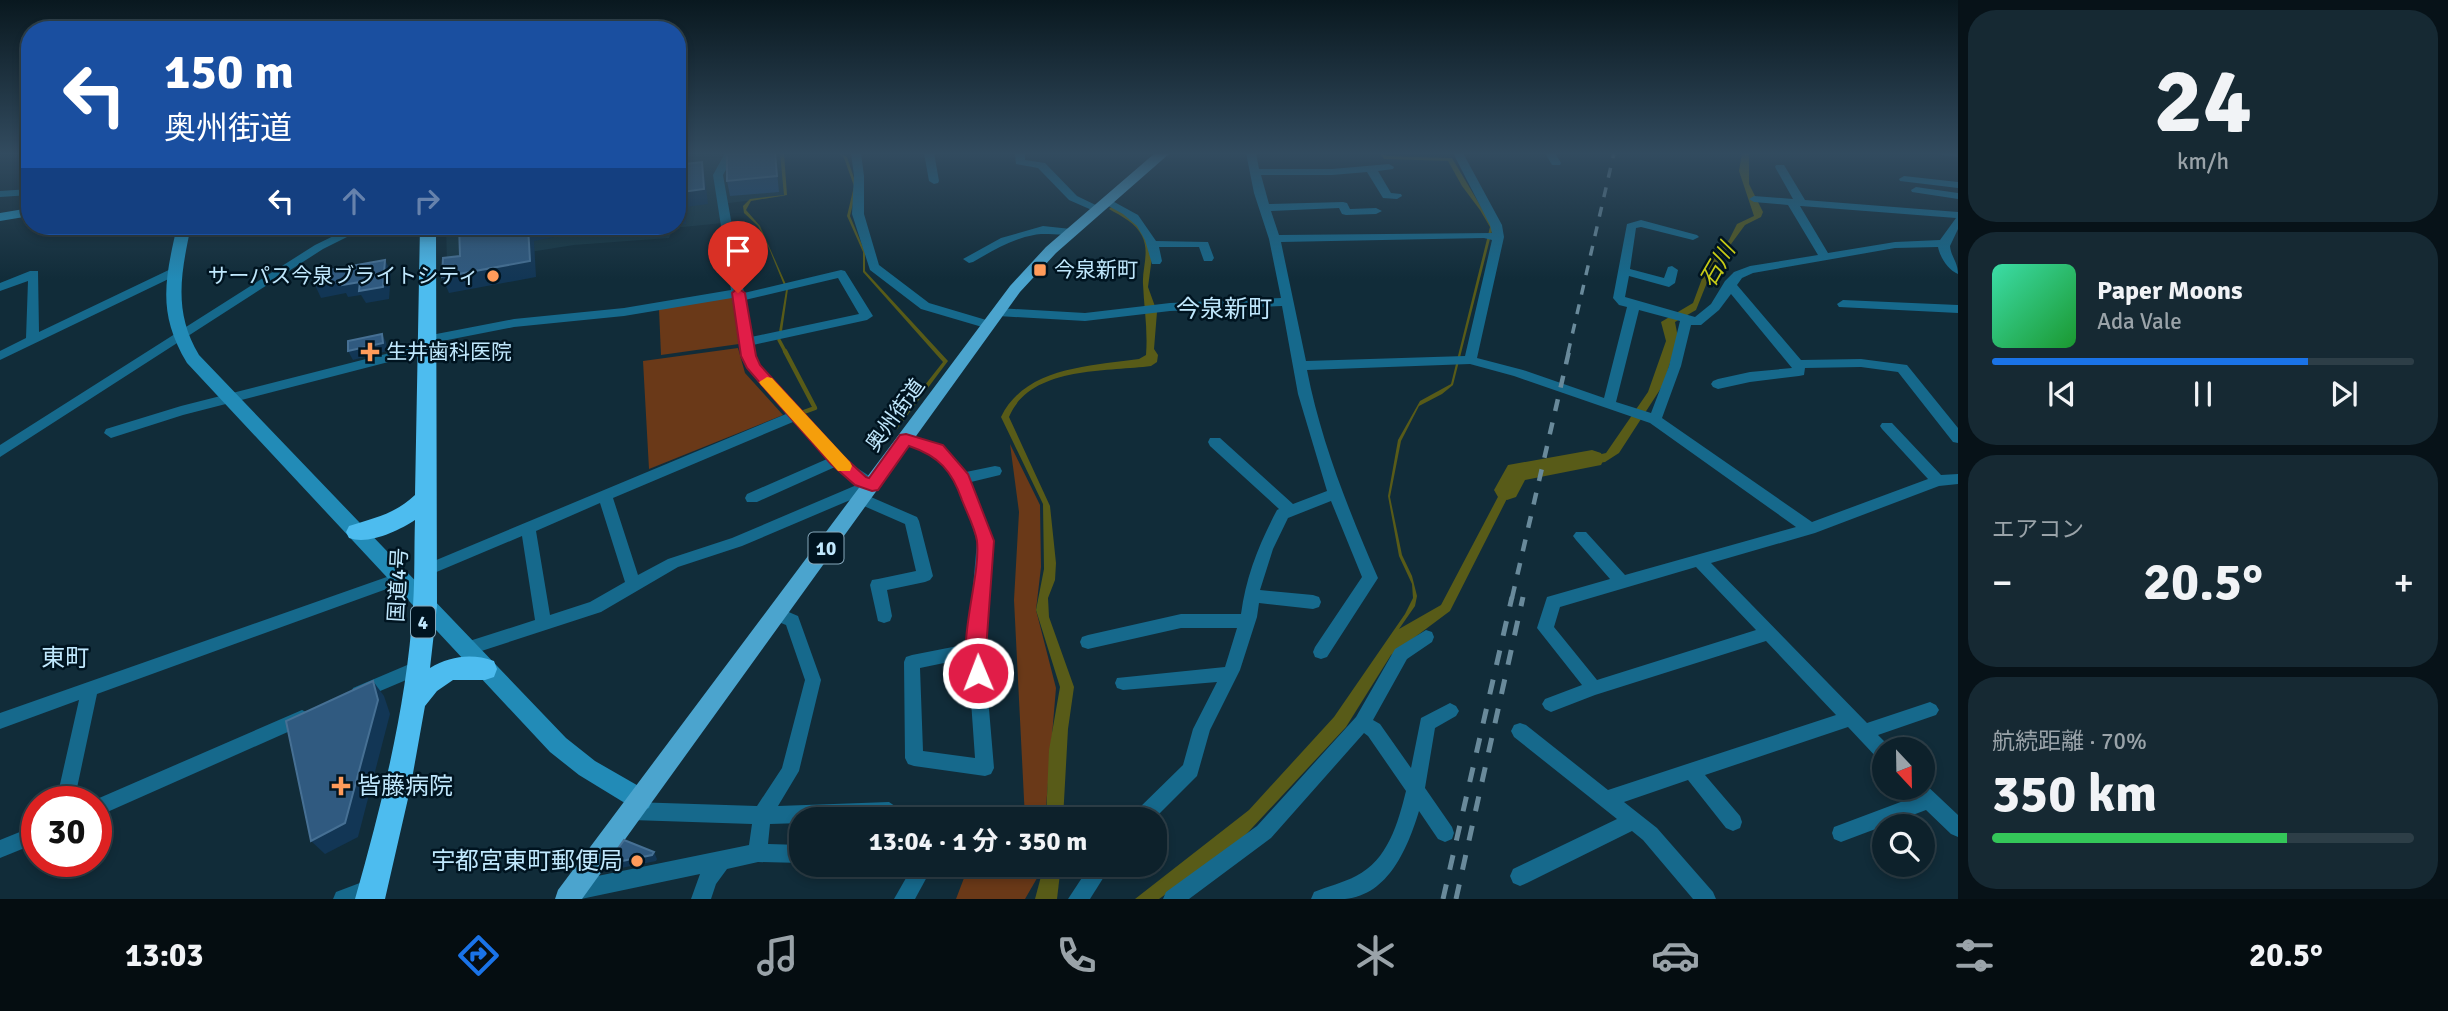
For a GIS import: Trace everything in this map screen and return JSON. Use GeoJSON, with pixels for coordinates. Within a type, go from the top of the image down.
{"type":"FeatureCollection","features":[{"type":"Feature","properties":{"kind":"highway","name":"国道4号"},"geometry":{"type":"LineString","coordinates":[[371,893],[394,802],[414,700],[425,606],[428,235]]}},
{"type":"Feature","properties":{"kind":"highway"},"geometry":{"type":"LineString","coordinates":[[357,532],[398,521],[416,509],[427,497]]}},
{"type":"Feature","properties":{"kind":"highway"},"geometry":{"type":"LineString","coordinates":[[414,700],[424,685],[437,674],[456,666],[470,665],[485,669]]}},
{"type":"Feature","properties":{"kind":"main road","name":"奥州街道"},"geometry":{"type":"LineString","coordinates":[[570,895],[993,318],[1040,261],[1115,195]]}},
{"type":"Feature","properties":{"kind":"street"},"geometry":{"type":"LineString","coordinates":[[721,195],[746,342],[754,368],[837,460],[861,481],[867,492],[912,521],[925,576],[878,585],[884,616]]}},
{"type":"Feature","properties":{"kind":"street"},"geometry":{"type":"LineString","coordinates":[[859,195],[858,214],[874,267],[925,306],[993,318],[1085,317],[1170,307],[1287,302]]}},
{"type":"Feature","properties":{"kind":"street"},"geometry":{"type":"LineString","coordinates":[[1070,195],[1138,219],[1145,226],[1153,244],[1156,261]]}},
{"type":"Feature","properties":{"kind":"street"},"geometry":{"type":"LineString","coordinates":[[1261,195],[1275,239],[1305,394],[1335,494],[1370,578],[1321,652]]}},
{"type":"Feature","properties":{"kind":"street"},"geometry":{"type":"LineString","coordinates":[[1386,195],[1397,196]]}},
{"type":"Feature","properties":{"kind":"street"},"geometry":{"type":"LineString","coordinates":[[1469,360],[1498,237],[1496,225],[1480,195]]}},
{"type":"Feature","properties":{"kind":"street"},"geometry":{"type":"LineString","coordinates":[[1794,195],[1825,257]]}},
{"type":"Feature","properties":{"kind":"street"},"geometry":{"type":"LineString","coordinates":[[1754,199],[1958,215]]}},
{"type":"Feature","properties":{"kind":"street"},"geometry":{"type":"LineString","coordinates":[[1264,208],[1343,205],[1346,212],[1376,211]]}},
{"type":"Feature","properties":{"kind":"street"},"geometry":{"type":"LineString","coordinates":[[0,218],[21,214]]}},
{"type":"Feature","properties":{"kind":"street"},"geometry":{"type":"LineString","coordinates":[[1958,221],[1943,254],[1958,270]]}},
{"type":"Feature","properties":{"kind":"street"},"geometry":{"type":"LineString","coordinates":[[1693,237],[1640,223],[1631,226],[1619,298],[1686,321],[1697,322],[1715,307],[1738,275],[1750,270],[1950,236]]}},
{"type":"Feature","properties":{"kind":"street"},"geometry":{"type":"LineString","coordinates":[[969,258],[1017,234],[1045,229],[1071,232]]}},
{"type":"Feature","properties":{"kind":"street"},"geometry":{"type":"LineString","coordinates":[[182,235],[172,292],[173,314],[180,339],[193,359],[558,745],[636,805],[762,815],[789,814]]}},
{"type":"Feature","properties":{"kind":"street"},"geometry":{"type":"LineString","coordinates":[[0,452],[180,339],[319,247],[344,235]]}},
{"type":"Feature","properties":{"kind":"street"},"geometry":{"type":"LineString","coordinates":[[1275,239],[1484,235],[1498,237]]}},
{"type":"Feature","properties":{"kind":"street"},"geometry":{"type":"LineString","coordinates":[[1153,244],[1204,244],[1208,258]]}},
{"type":"Feature","properties":{"kind":"street"},"geometry":{"type":"LineString","coordinates":[[1624,271],[1669,283],[1672,270]]}},
{"type":"Feature","properties":{"kind":"street"},"geometry":{"type":"LineString","coordinates":[[0,356],[175,271]]}},
{"type":"Feature","properties":{"kind":"street"},"geometry":{"type":"LineString","coordinates":[[0,287],[34,274],[32,340]]}},
{"type":"Feature","properties":{"kind":"street"},"geometry":{"type":"LineString","coordinates":[[111,433],[426,344],[514,323],[624,312],[739,295],[841,274],[867,316],[746,342]]}},
{"type":"Feature","properties":{"kind":"street"},"geometry":{"type":"LineString","coordinates":[[1718,384],[1750,377],[1799,372],[1798,364],[1729,284]]}},
{"type":"Feature","properties":{"kind":"street"},"geometry":{"type":"LineString","coordinates":[[1843,304],[1958,309]]}},
{"type":"Feature","properties":{"kind":"street"},"geometry":{"type":"LineString","coordinates":[[1609,404],[1634,305]]}},
{"type":"Feature","properties":{"kind":"street"},"geometry":{"type":"LineString","coordinates":[[1655,421],[1675,366],[1686,321]]}},
{"type":"Feature","properties":{"kind":"street"},"geometry":{"type":"LineString","coordinates":[[1300,366],[1469,360],[1518,373],[1655,421],[1810,529]]}},
{"type":"Feature","properties":{"kind":"street"},"geometry":{"type":"LineString","coordinates":[[1798,364],[1861,363],[1902,368],[1958,438]]}},
{"type":"Feature","properties":{"kind":"street"},"geometry":{"type":"LineString","coordinates":[[426,570],[796,415]]}},
{"type":"Feature","properties":{"kind":"street"},"geometry":{"type":"LineString","coordinates":[[1887,426],[1938,481]]}},
{"type":"Feature","properties":{"kind":"street"},"geometry":{"type":"LineString","coordinates":[[906,439],[937,449],[963,478],[985,541],[976,650],[985,768],[914,758],[912,662],[976,650]]}},
{"type":"Feature","properties":{"kind":"street"},"geometry":{"type":"LineString","coordinates":[[1215,442],[1289,509]]}},
{"type":"Feature","properties":{"kind":"street"},"geometry":{"type":"LineString","coordinates":[[752,498],[837,460]]}},
{"type":"Feature","properties":{"kind":"street"},"geometry":{"type":"LineString","coordinates":[[963,478],[995,471]]}},
{"type":"Feature","properties":{"kind":"street"},"geometry":{"type":"LineString","coordinates":[[1594,688],[1545,628],[1553,602],[1810,529],[1938,481],[1958,479]]}},
{"type":"Feature","properties":{"kind":"street"},"geometry":{"type":"LineString","coordinates":[[466,649],[594,607],[673,563],[737,542],[867,492]]}},
{"type":"Feature","properties":{"kind":"street"},"geometry":{"type":"LineString","coordinates":[[1153,807],[1191,770],[1202,729],[1230,674],[1247,621],[1252,584],[1282,514],[1289,509],[1335,494]]}},
{"type":"Feature","properties":{"kind":"street"},"geometry":{"type":"LineString","coordinates":[[605,495],[634,585]]}},
{"type":"Feature","properties":{"kind":"street"},"geometry":{"type":"LineString","coordinates":[[528,527],[544,624]]}},
{"type":"Feature","properties":{"kind":"street"},"geometry":{"type":"LineString","coordinates":[[1581,536],[1622,582]]}},
{"type":"Feature","properties":{"kind":"street"},"geometry":{"type":"LineString","coordinates":[[1699,560],[1872,740]]}},
{"type":"Feature","properties":{"kind":"street"},"geometry":{"type":"LineString","coordinates":[[0,720],[401,578]]}},
{"type":"Feature","properties":{"kind":"street"},"geometry":{"type":"LineString","coordinates":[[1251,596],[1313,602]]}},
{"type":"Feature","properties":{"kind":"street"},"geometry":{"type":"LineString","coordinates":[[758,853],[762,815],[790,771],[813,680],[793,621],[777,614]]}},
{"type":"Feature","properties":{"kind":"street"},"geometry":{"type":"LineString","coordinates":[[1088,642],[1181,621],[1247,621]]}},
{"type":"Feature","properties":{"kind":"street"},"geometry":{"type":"LineString","coordinates":[[1551,704],[1768,633]]}},
{"type":"Feature","properties":{"kind":"street"},"geometry":{"type":"LineString","coordinates":[[1180,897],[1264,832],[1362,723],[1401,654],[1426,637]]}},
{"type":"Feature","properties":{"kind":"street"},"geometry":{"type":"LineString","coordinates":[[348,698],[419,667]]}},
{"type":"Feature","properties":{"kind":"street"},"geometry":{"type":"LineString","coordinates":[[1123,683],[1230,674]]}},
{"type":"Feature","properties":{"kind":"street"},"geometry":{"type":"LineString","coordinates":[[69,786],[90,689]]}},
{"type":"Feature","properties":{"kind":"street"},"geometry":{"type":"LineString","coordinates":[[112,801],[323,709]]}},
{"type":"Feature","properties":{"kind":"street"},"geometry":{"type":"LineString","coordinates":[[1864,732],[1930,710]]}},
{"type":"Feature","properties":{"kind":"street"},"geometry":{"type":"LineString","coordinates":[[1321,899],[1376,875],[1398,845],[1415,790],[1427,724],[1450,711]]}},
{"type":"Feature","properties":{"kind":"street"},"geometry":{"type":"LineString","coordinates":[[1606,799],[1851,718]]}},
{"type":"Feature","properties":{"kind":"street"},"geometry":{"type":"LineString","coordinates":[[1362,723],[1374,730],[1445,833]]}},
{"type":"Feature","properties":{"kind":"street"},"geometry":{"type":"LineString","coordinates":[[1520,731],[1650,834],[1706,899]]}},
{"type":"Feature","properties":{"kind":"street"},"geometry":{"type":"LineString","coordinates":[[1691,771],[1733,822]]}},
{"type":"Feature","properties":{"kind":"street"},"geometry":{"type":"LineString","coordinates":[[1841,833],[1910,800]]}},
{"type":"Feature","properties":{"kind":"street"},"geometry":{"type":"LineString","coordinates":[[1929,800],[1958,828]]}},
{"type":"Feature","properties":{"kind":"street"},"geometry":{"type":"LineString","coordinates":[[1520,876],[1633,821]]}},
{"type":"Feature","properties":{"kind":"street"},"geometry":{"type":"LineString","coordinates":[[0,849],[21,840]]}},
{"type":"Feature","properties":{"kind":"street"},"geometry":{"type":"LineString","coordinates":[[570,895],[758,853],[789,854]]}},
{"type":"Feature","properties":{"kind":"street"},"geometry":{"type":"LineString","coordinates":[[701,899],[708,879],[721,860]]}},
{"type":"Feature","properties":{"kind":"street"},"geometry":{"type":"LineString","coordinates":[[904,899],[917,877]]}},
{"type":"Feature","properties":{"kind":"street"},"geometry":{"type":"LineString","coordinates":[[1078,899],[1094,877]]}},
{"type":"Feature","properties":{"kind":"street"},"geometry":{"type":"LineString","coordinates":[[342,899],[371,893]]}},
{"type":"Feature","properties":{"kind":"shaded area"},"geometry":{"type":"Polygon","coordinates":[[[686,195],[785,195],[721,204],[723,223],[686,227],[686,195]]]}},
{"type":"Feature","properties":{"kind":"shaded area"},"geometry":{"type":"Polygon","coordinates":[[[787,195],[751,201],[746,210],[760,226],[788,289],[782,331],[779,332],[786,290],[766,241],[758,226],[744,213],[743,206],[750,199],[787,195]]]}},
{"type":"Feature","properties":{"kind":"shaded area"},"geometry":{"type":"Polygon","coordinates":[[[852,195],[855,195],[850,216],[865,252],[865,271],[948,361],[897,429],[892,427],[943,362],[863,272],[863,252],[847,216],[852,195]]]}},
{"type":"Feature","properties":{"kind":"shaded area"},"geometry":{"type":"Polygon","coordinates":[[[1469,195],[1474,195],[1493,227],[1453,385],[1419,406],[1401,441],[1390,497],[1402,555],[1412,576],[1417,596],[1415,606],[1399,629],[1441,605],[1510,474],[1515,470],[1530,467],[1528,473],[1519,475],[1450,611],[1391,655],[1346,727],[1239,842],[1159,899],[1135,899],[1163,877],[1167,877],[1167,874],[1249,810],[1334,717],[1405,614],[1413,598],[1412,584],[1399,556],[1388,496],[1398,440],[1420,401],[1451,384],[1490,227],[1469,195]]]}},
{"type":"Feature","properties":{"kind":"shaded area"},"geometry":{"type":"Polygon","coordinates":[[[1747,195],[1754,195],[1763,212],[1761,217],[1745,225],[1712,270],[1696,310],[1675,322],[1678,338],[1663,385],[1619,453],[1605,462],[1561,469],[1562,463],[1606,453],[1648,392],[1666,341],[1661,322],[1693,303],[1706,268],[1714,256],[1729,240],[1737,224],[1754,216],[1747,195]]]}},
{"type":"Feature","properties":{"kind":"shaded area"},"geometry":{"type":"Polygon","coordinates":[[[1112,206],[1140,224],[1152,257],[1148,287],[1157,312],[1154,349],[1158,355],[1157,362],[1151,366],[1092,371],[1051,380],[1034,388],[1019,400],[1009,417],[1050,506],[1056,563],[1055,580],[1048,598],[1049,617],[1074,687],[1068,729],[1064,807],[1047,807],[1049,750],[1060,687],[1036,610],[1044,569],[1043,504],[1001,417],[1012,400],[1042,379],[1080,367],[1139,359],[1146,355],[1144,242],[1132,224],[1109,209],[1112,206]]]}},
{"type":"Feature","properties":{"kind":"shaded area"},"geometry":{"type":"Polygon","coordinates":[[[446,235],[670,235],[669,238],[574,245],[447,265],[446,235]]]}},
{"type":"Feature","properties":{"kind":"shaded area"},"geometry":{"type":"Polygon","coordinates":[[[732,297],[739,344],[661,355],[659,309],[732,297]]]}},
{"type":"Feature","properties":{"kind":"shaded area"},"geometry":{"type":"Polygon","coordinates":[[[738,348],[745,373],[783,415],[649,469],[643,361],[738,348]]]}},
{"type":"Feature","properties":{"kind":"shaded area"},"geometry":{"type":"Polygon","coordinates":[[[1010,444],[1040,505],[1041,567],[1036,610],[1056,688],[1046,807],[1024,807],[1014,600],[1019,512],[1010,444]]]}},
{"type":"Feature","properties":{"kind":"shaded area"},"geometry":{"type":"Polygon","coordinates":[[[1038,877],[1025,899],[956,899],[964,878],[1038,877]]]}},
{"type":"Feature","properties":{"kind":"shaded area"},"geometry":{"type":"Polygon","coordinates":[[[1041,877],[1060,877],[1057,899],[1035,899],[1041,877]]]}},
{"type":"Feature","properties":{"kind":"building"},"geometry":{"type":"Polygon","coordinates":[[[459,235],[529,235],[530,261],[442,277],[443,258],[460,256],[459,235]]]}},
{"type":"Feature","properties":{"kind":"building"},"geometry":{"type":"Polygon","coordinates":[[[385,260],[383,287],[359,291],[360,282],[342,285],[342,281],[315,285],[317,272],[385,260]]]}},
{"type":"Feature","properties":{"kind":"building"},"geometry":{"type":"Polygon","coordinates":[[[382,334],[383,343],[348,351],[348,341],[382,334]]]}},
{"type":"Feature","properties":{"kind":"building","name":"皆藤病院"},"geometry":{"type":"Polygon","coordinates":[[[373,681],[378,700],[345,823],[311,841],[286,721],[373,681]]]}},
{"type":"Feature","properties":{"kind":"building"},"geometry":{"type":"Polygon","coordinates":[[[624,840],[654,852],[652,855],[612,863],[612,857],[624,840]]]}},
{"type":"Feature","properties":{"kind":"waterway"},"geometry":{"type":"LineString","coordinates":[[779,340],[786,353]]}},
{"type":"Feature","properties":{"kind":"waterway"},"geometry":{"type":"LineString","coordinates":[[785,351],[815,408],[801,413],[818,432]]}},
{"type":"Feature","properties":{"kind":"waterway"},"geometry":{"type":"LineString","coordinates":[[1507,490],[1517,472],[1592,459]]}},
{"type":"Feature","properties":{"kind":"railway"},"geometry":{"type":"LineString","coordinates":[[1568,353],[1604,195]]}},
{"type":"Feature","properties":{"kind":"railway"},"geometry":{"type":"LineString","coordinates":[[1512,598],[1569,351]]}},
{"type":"Feature","properties":{"kind":"railway"},"geometry":{"type":"LineString","coordinates":[[1443,899],[1512,597]]}},
{"type":"Feature","properties":{"kind":"railway"},"geometry":{"type":"LineString","coordinates":[[1456,899],[1523,597]]}},
{"type":"Feature","properties":{"kind":"slow traffic"},"geometry":{"type":"LineString","coordinates":[[767,382],[844,466]]}},
{"type":"Feature","properties":{"kind":"place","name":"今泉新町"},"geometry":{"type":"Point","coordinates":[1040,270]}},
{"type":"Feature","properties":{"kind":"place","name":"サーパス今泉ブライトシティ"},"geometry":{"type":"Point","coordinates":[493,276]}},
{"type":"Feature","properties":{"kind":"place","name":"生井歯科医院"},"geometry":{"type":"Point","coordinates":[370,352]}},
{"type":"Feature","properties":{"kind":"place","name":"皆藤病院"},"geometry":{"type":"Point","coordinates":[341,786]}},
{"type":"Feature","properties":{"kind":"place","name":"宇都宮東町郵便局"},"geometry":{"type":"Point","coordinates":[637,861]}},
{"type":"Feature","properties":{"kind":"district","name":"今泉新町"},"geometry":{"type":"Point","coordinates":[1224,309]}},
{"type":"Feature","properties":{"kind":"district","name":"東町"},"geometry":{"type":"Point","coordinates":[65,658]}},
{"type":"Feature","properties":{"kind":"route"},"geometry":{"type":"LineString","coordinates":[[738,293],[748,356],[754,368],[837,460],[861,481],[872,485],[906,439],[937,449],[963,478],[985,541],[976,650],[978,673]]}},
{"type":"Feature","properties":{"kind":"water label","name":"石川"},"geometry":{"type":"Point","coordinates":[1717,265]}}]}
